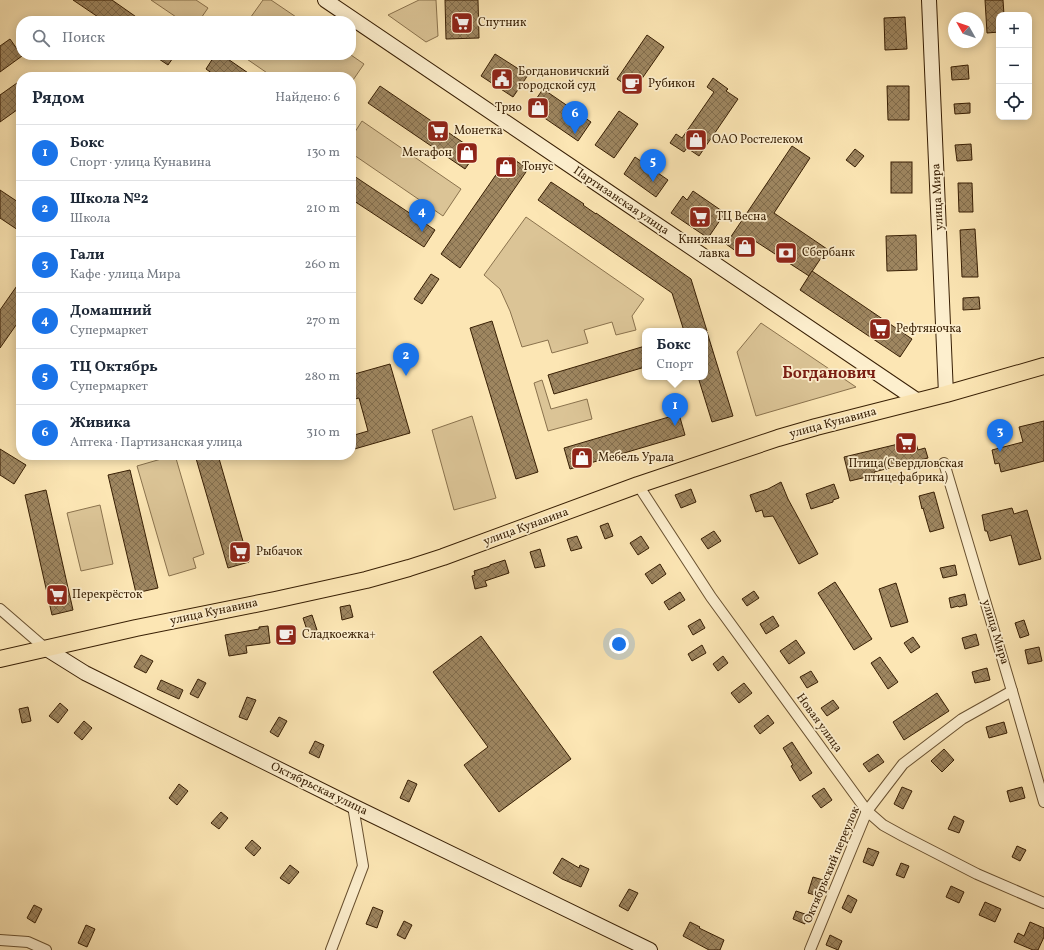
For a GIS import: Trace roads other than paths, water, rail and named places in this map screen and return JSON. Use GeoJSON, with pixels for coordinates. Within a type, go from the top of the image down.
{"type":"FeatureCollection","features":[{"type":"Feature","properties":{"kind":"main road","name":"Партизанская улица"},"geometry":{"type":"LineString","coordinates":[[325,0],[349,16]]}},
{"type":"Feature","properties":{"kind":"main road","name":"улица Мира"},"geometry":{"type":"LineString","coordinates":[[929,0],[946,394]]}},
{"type":"Feature","properties":{"kind":"main road","name":"Партизанская улица"},"geometry":{"type":"LineString","coordinates":[[356,21],[918,401]]}},
{"type":"Feature","properties":{"kind":"main road","name":"улица Кунавина"},"geometry":{"type":"LineString","coordinates":[[0,659],[388,574],[443,557],[638,486],[778,438],[946,394],[1044,366]]}},
{"type":"Feature","properties":{"kind":"main road","name":"Октябрьская улица"},"geometry":{"type":"LineString","coordinates":[[46,648],[85,673],[353,806],[650,950]]}},
{"type":"Feature","properties":{"kind":"street","name":"улица Мира"},"geometry":{"type":"LineString","coordinates":[[944,463],[1044,802]]}},
{"type":"Feature","properties":{"kind":"street","name":"Новая улица"},"geometry":{"type":"LineString","coordinates":[[638,486],[711,597],[868,811],[883,825],[903,836],[976,874],[1044,903]]}},
{"type":"Feature","properties":{"kind":"street","name":"Октябрьская улица"},"geometry":{"type":"LineString","coordinates":[[0,609],[46,648]]}},
{"type":"Feature","properties":{"kind":"street","name":"Октябрьский переулок"},"geometry":{"type":"LineString","coordinates":[[810,950],[868,811],[903,764],[962,719],[1012,691]]}},
{"type":"Feature","properties":{"kind":"street"},"geometry":{"type":"LineString","coordinates":[[330,950],[363,866],[353,806]]}},
{"type":"Feature","properties":{"kind":"street"},"geometry":{"type":"LineString","coordinates":[[0,940],[28,942],[46,950]]}},
{"type":"Feature","properties":{"kind":"place","name":"Спутник"},"geometry":{"type":"Point","coordinates":[462,23]}},
{"type":"Feature","properties":{"kind":"place","name":"Богдановичский городской суд"},"geometry":{"type":"Point","coordinates":[502,79]}},
{"type":"Feature","properties":{"kind":"place","name":"Рубикон"},"geometry":{"type":"Point","coordinates":[632,84]}},
{"type":"Feature","properties":{"kind":"place","name":"Трио"},"geometry":{"type":"Point","coordinates":[538,108]}},
{"type":"Feature","properties":{"kind":"place","name":"Монетка"},"geometry":{"type":"Point","coordinates":[438,131]}},
{"type":"Feature","properties":{"kind":"place","name":"Живика"},"geometry":{"type":"Point","coordinates":[575,134]}},
{"type":"Feature","properties":{"kind":"place","name":"ОАО Ростелеком"},"geometry":{"type":"Point","coordinates":[696,140]}},
{"type":"Feature","properties":{"kind":"place","name":"Мегафон"},"geometry":{"type":"Point","coordinates":[467,153]}},
{"type":"Feature","properties":{"kind":"place","name":"Тонус"},"geometry":{"type":"Point","coordinates":[506,167]}},
{"type":"Feature","properties":{"kind":"place","name":"ТЦ Октябрь"},"geometry":{"type":"Point","coordinates":[653,182]}},
{"type":"Feature","properties":{"kind":"place","name":"ТЦ Весна"},"geometry":{"type":"Point","coordinates":[700,217]}},
{"type":"Feature","properties":{"kind":"place","name":"Домашний"},"geometry":{"type":"Point","coordinates":[422,232]}},
{"type":"Feature","properties":{"kind":"place","name":"Книжная лавка"},"geometry":{"type":"Point","coordinates":[745,247]}},
{"type":"Feature","properties":{"kind":"place","name":"Сбербанк"},"geometry":{"type":"Point","coordinates":[786,253]}},
{"type":"Feature","properties":{"kind":"place","name":"Рефтяночка"},"geometry":{"type":"Point","coordinates":[880,329]}},
{"type":"Feature","properties":{"kind":"place","name":"Школа №2"},"geometry":{"type":"Point","coordinates":[406,376]}},
{"type":"Feature","properties":{"kind":"place","name":"Бокс"},"geometry":{"type":"Point","coordinates":[675,426]}},
{"type":"Feature","properties":{"kind":"place","name":"Птица(Свердловская птицефабрика)"},"geometry":{"type":"Point","coordinates":[906,443]}},
{"type":"Feature","properties":{"kind":"place","name":"Гали"},"geometry":{"type":"Point","coordinates":[1000,452]}},
{"type":"Feature","properties":{"kind":"place","name":"Мебель Урала"},"geometry":{"type":"Point","coordinates":[582,458]}},
{"type":"Feature","properties":{"kind":"place","name":"Рыбачок"},"geometry":{"type":"Point","coordinates":[240,552]}},
{"type":"Feature","properties":{"kind":"place","name":"Перекрёсток"},"geometry":{"type":"Point","coordinates":[57,595]}},
{"type":"Feature","properties":{"kind":"place","name":"Сладкоежка+"},"geometry":{"type":"Point","coordinates":[286,635]}},
{"type":"Feature","properties":{"kind":"district","name":"Богданович"},"geometry":{"type":"Point","coordinates":[829,374]}}]}
